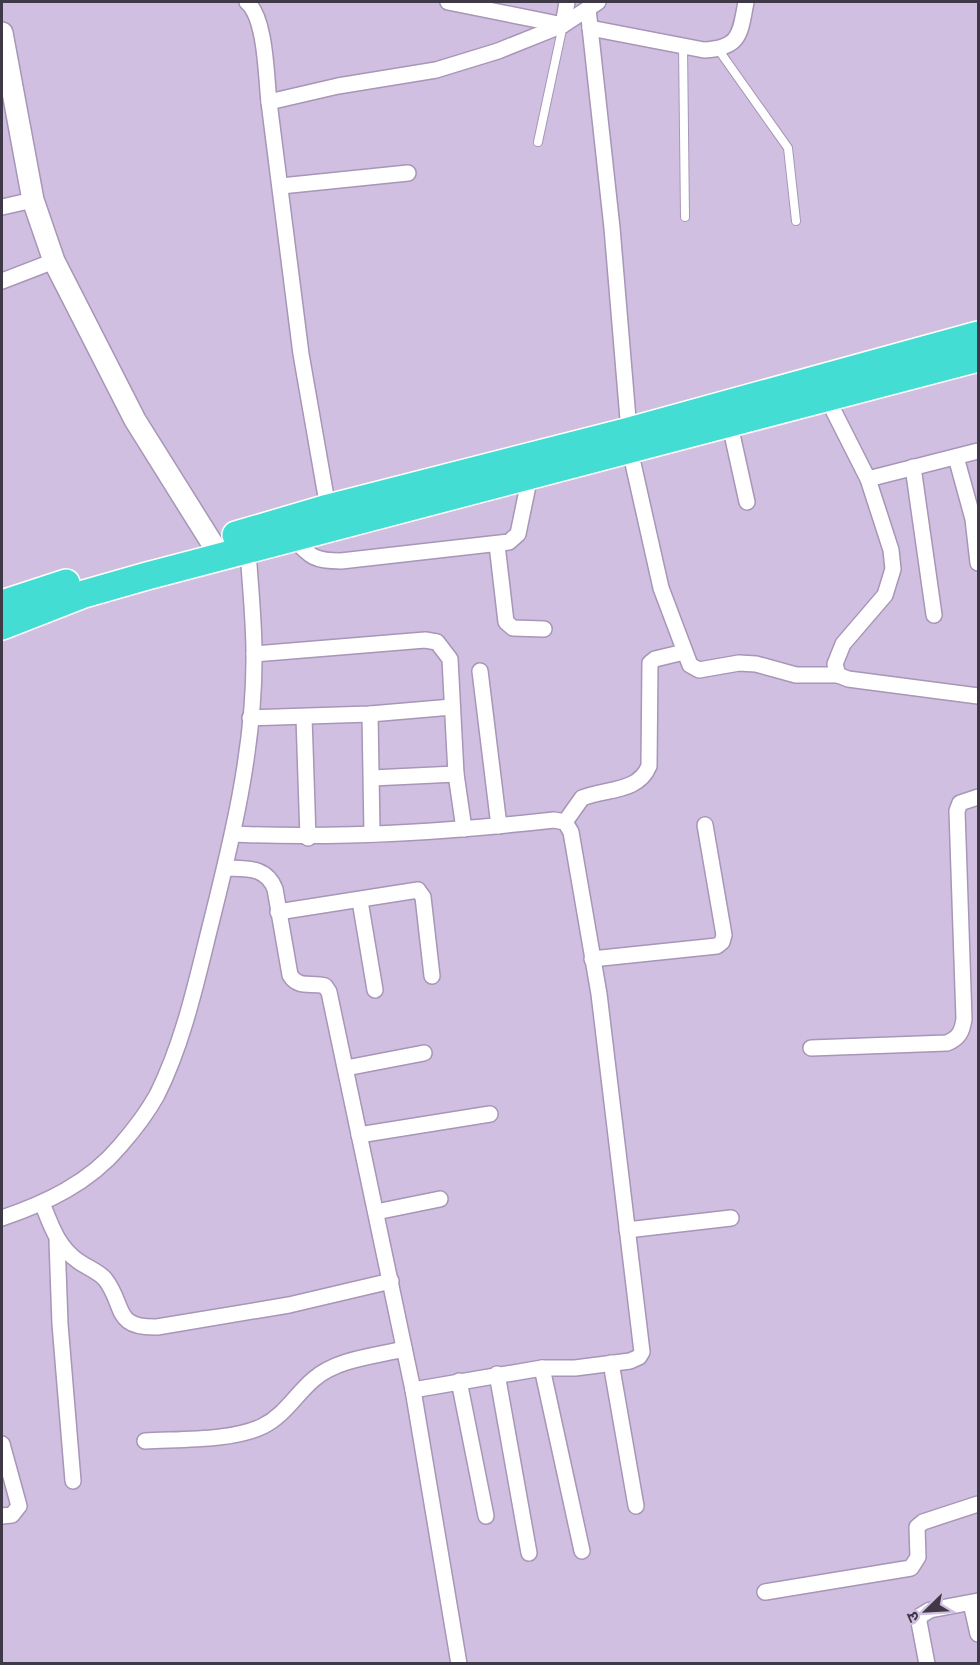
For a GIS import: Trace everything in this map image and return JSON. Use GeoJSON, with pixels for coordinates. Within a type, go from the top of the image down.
{"type":"FeatureCollection","features":[{"type":"Feature","properties":{"kind":"highway"},"geometry":{"type":"LineString","coordinates":[[2,604],[215,549],[248,550],[530,477],[629,441],[978,335]]}},
{"type":"Feature","properties":{"kind":"highway"},"geometry":{"type":"LineString","coordinates":[[2,626],[84,594],[328,508],[629,441],[729,425],[978,358]]}},
{"type":"Feature","properties":{"kind":"street"},"geometry":{"type":"LineString","coordinates":[[448,2],[563,25]]}},
{"type":"Feature","properties":{"kind":"street"},"geometry":{"type":"LineString","coordinates":[[563,25],[567,2]]}},
{"type":"Feature","properties":{"kind":"street"},"geometry":{"type":"LineString","coordinates":[[590,28],[704,50],[718,50],[730,45],[740,34],[746,2]]}},
{"type":"Feature","properties":{"kind":"street"},"geometry":{"type":"LineString","coordinates":[[256,4],[301,354],[328,508]]}},
{"type":"Feature","properties":{"kind":"street"},"geometry":{"type":"LineString","coordinates":[[269,102],[338,86],[436,70],[498,51],[563,25],[593,5]]}},
{"type":"Feature","properties":{"kind":"street"},"geometry":{"type":"LineString","coordinates":[[593,5],[590,28],[612,228],[629,441],[661,588],[690,665],[699,670],[739,663],[756,664],[796,675],[839,675],[848,679],[978,696]]}},
{"type":"Feature","properties":{"kind":"street"},"geometry":{"type":"LineString","coordinates":[[2,33],[33,200],[54,261],[135,420],[215,549]]}},
{"type":"Feature","properties":{"kind":"street"},"geometry":{"type":"LineString","coordinates":[[281,186],[408,173]]}},
{"type":"Feature","properties":{"kind":"street"},"geometry":{"type":"LineString","coordinates":[[2,207],[33,200]]}},
{"type":"Feature","properties":{"kind":"street"},"geometry":{"type":"LineString","coordinates":[[2,281],[54,261]]}},
{"type":"Feature","properties":{"kind":"street"},"geometry":{"type":"LineString","coordinates":[[827,398],[868,479],[891,550],[893,569],[885,595],[843,644],[835,664],[839,675]]}},
{"type":"Feature","properties":{"kind":"street"},"geometry":{"type":"LineString","coordinates":[[729,425],[747,502]]}},
{"type":"Feature","properties":{"kind":"street"},"geometry":{"type":"LineString","coordinates":[[868,479],[978,451]]}},
{"type":"Feature","properties":{"kind":"street"},"geometry":{"type":"LineString","coordinates":[[956,457],[973,519],[978,563]]}},
{"type":"Feature","properties":{"kind":"street"},"geometry":{"type":"LineString","coordinates":[[913,467],[934,615]]}},
{"type":"Feature","properties":{"kind":"street"},"geometry":{"type":"LineString","coordinates":[[292,538],[308,555],[320,561],[508,542],[518,534],[530,477]]}},
{"type":"Feature","properties":{"kind":"street"},"geometry":{"type":"LineString","coordinates":[[496,545],[506,622],[513,627],[544,629]]}},
{"type":"Feature","properties":{"kind":"street"},"geometry":{"type":"LineString","coordinates":[[2,1218],[62,1194],[91,1175],[119,1148],[157,1095],[193,995],[233,834],[250,718],[254,654],[248,550]]}},
{"type":"Feature","properties":{"kind":"street"},"geometry":{"type":"LineString","coordinates":[[254,654],[425,640],[437,642],[450,659],[456,774],[464,829]]}},
{"type":"Feature","properties":{"kind":"street"},"geometry":{"type":"LineString","coordinates":[[565,822],[582,798],[628,787],[645,775],[649,765],[650,663],[655,659],[684,652]]}},
{"type":"Feature","properties":{"kind":"street"},"geometry":{"type":"LineString","coordinates":[[480,671],[499,826]]}},
{"type":"Feature","properties":{"kind":"street"},"geometry":{"type":"LineString","coordinates":[[250,718],[370,714],[452,707]]}},
{"type":"Feature","properties":{"kind":"street"},"geometry":{"type":"LineString","coordinates":[[370,714],[372,833]]}},
{"type":"Feature","properties":{"kind":"street"},"geometry":{"type":"LineString","coordinates":[[304,717],[308,838]]}},
{"type":"Feature","properties":{"kind":"street"},"geometry":{"type":"LineString","coordinates":[[372,778],[456,774]]}},
{"type":"Feature","properties":{"kind":"street"},"geometry":{"type":"LineString","coordinates":[[811,1048],[947,1043],[956,1039],[962,1031],[964,1019],[957,811],[960,803],[978,797]]}},
{"type":"Feature","properties":{"kind":"street"},"geometry":{"type":"LineString","coordinates":[[233,834],[308,838],[464,829],[554,820],[565,822],[571,832],[599,994],[643,1344],[642,1352],[635,1360],[575,1368],[542,1368],[496,1374],[413,1390]]}},
{"type":"Feature","properties":{"kind":"street"},"geometry":{"type":"LineString","coordinates":[[592,959],[717,946],[723,942],[724,935],[705,825]]}},
{"type":"Feature","properties":{"kind":"street"},"geometry":{"type":"LineString","coordinates":[[225,868],[263,872],[274,889],[290,975],[294,982],[301,985],[318,984],[325,986],[329,992],[413,1390],[459,1664]]}},
{"type":"Feature","properties":{"kind":"street"},"geometry":{"type":"LineString","coordinates":[[278,912],[360,901],[418,890],[423,897],[432,976]]}},
{"type":"Feature","properties":{"kind":"street"},"geometry":{"type":"LineString","coordinates":[[360,901],[375,990]]}},
{"type":"Feature","properties":{"kind":"street"},"geometry":{"type":"LineString","coordinates":[[346,1068],[424,1053]]}},
{"type":"Feature","properties":{"kind":"street"},"geometry":{"type":"LineString","coordinates":[[359,1135],[490,1113]]}},
{"type":"Feature","properties":{"kind":"street"},"geometry":{"type":"LineString","coordinates":[[376,1212],[440,1199]]}},
{"type":"Feature","properties":{"kind":"street"},"geometry":{"type":"LineString","coordinates":[[42,1203],[57,1241],[60,1324],[73,1481]]}},
{"type":"Feature","properties":{"kind":"street"},"geometry":{"type":"LineString","coordinates":[[627,1230],[731,1218]]}},
{"type":"Feature","properties":{"kind":"street"},"geometry":{"type":"LineString","coordinates":[[57,1241],[78,1261],[104,1278],[120,1312],[128,1322],[139,1327],[157,1327],[289,1305],[391,1281]]}},
{"type":"Feature","properties":{"kind":"street"},"geometry":{"type":"LineString","coordinates":[[146,1441],[243,1433],[264,1425],[282,1412],[313,1379],[323,1372],[335,1366],[405,1349]]}},
{"type":"Feature","properties":{"kind":"street"},"geometry":{"type":"LineString","coordinates":[[611,1363],[636,1506]]}},
{"type":"Feature","properties":{"kind":"street"},"geometry":{"type":"LineString","coordinates":[[542,1368],[582,1551]]}},
{"type":"Feature","properties":{"kind":"street"},"geometry":{"type":"LineString","coordinates":[[496,1374],[529,1553]]}},
{"type":"Feature","properties":{"kind":"street"},"geometry":{"type":"LineString","coordinates":[[459,1381],[486,1516]]}},
{"type":"Feature","properties":{"kind":"street"},"geometry":{"type":"LineString","coordinates":[[2,1444],[19,1506],[12,1515],[2,1516]]}},
{"type":"Feature","properties":{"kind":"street"},"geometry":{"type":"LineString","coordinates":[[765,1593],[911,1568],[918,1557],[917,1527],[923,1521],[978,1504]]}},
{"type":"Feature","properties":{"kind":"street"},"geometry":{"type":"LineString","coordinates":[[927,1664],[919,1622],[925,1612],[975,1602],[978,1634]]}},
{"type":"Feature","properties":{"kind":"lane"},"geometry":{"type":"LineString","coordinates":[[538,142],[563,25]]}},
{"type":"Feature","properties":{"kind":"lane"},"geometry":{"type":"LineString","coordinates":[[683,46],[685,217]]}},
{"type":"Feature","properties":{"kind":"lane"},"geometry":{"type":"LineString","coordinates":[[718,50],[788,148],[796,221]]}}]}
